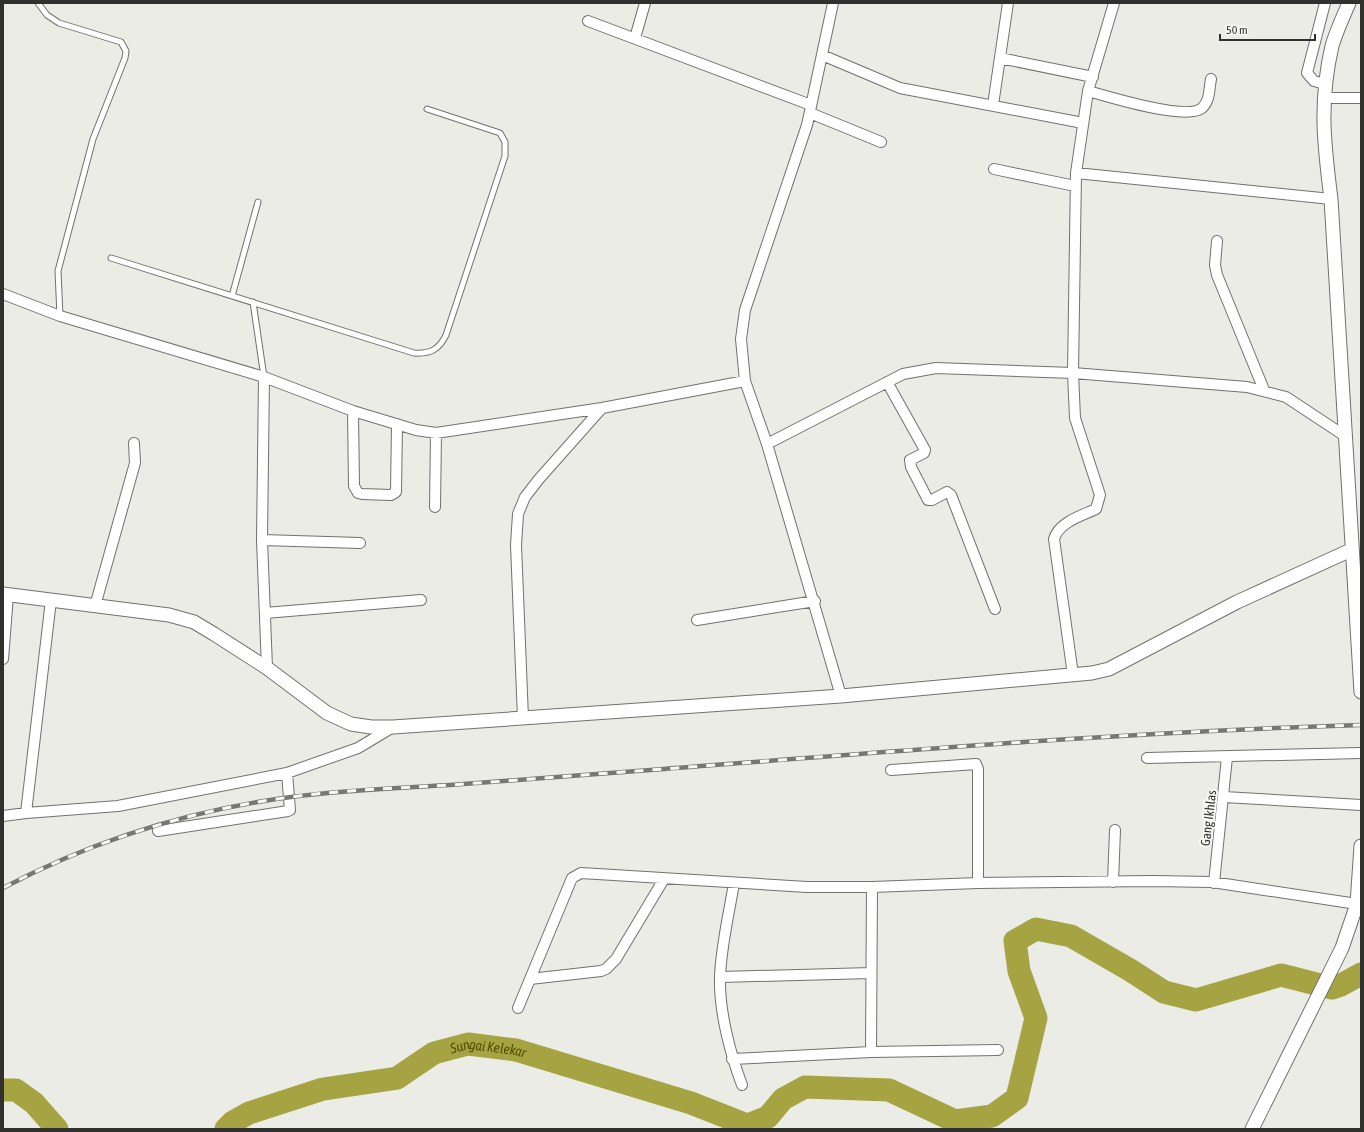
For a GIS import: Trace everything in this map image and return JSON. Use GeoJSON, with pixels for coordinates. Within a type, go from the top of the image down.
{"type":"FeatureCollection","features":[{"type":"Feature","properties":{"kind":"street"},"geometry":{"type":"LineString","coordinates":[[635,38],[645,3]]}},
{"type":"Feature","properties":{"kind":"street"},"geometry":{"type":"LineString","coordinates":[[833,3],[810,109],[743,317],[741,340],[746,381],[815,601],[841,696]]}},
{"type":"Feature","properties":{"kind":"street"},"geometry":{"type":"LineString","coordinates":[[993,105],[1008,3]]}},
{"type":"Feature","properties":{"kind":"street"},"geometry":{"type":"LineString","coordinates":[[1073,675],[1054,539],[1056,532],[1062,526],[1096,508],[1100,495],[1075,418],[1073,373],[1076,173],[1088,91],[1114,3]]}},
{"type":"Feature","properties":{"kind":"street"},"geometry":{"type":"LineString","coordinates":[[1325,3],[1307,73],[1314,81],[1325,84]]}},
{"type":"Feature","properties":{"kind":"street"},"geometry":{"type":"LineString","coordinates":[[1348,3],[1332,45],[1325,84],[1323,137],[1330,199],[1361,692]]}},
{"type":"Feature","properties":{"kind":"street"},"geometry":{"type":"LineString","coordinates":[[588,21],[635,38],[810,109],[881,142]]}},
{"type":"Feature","properties":{"kind":"street"},"geometry":{"type":"LineString","coordinates":[[822,55],[900,88],[1083,122]]}},
{"type":"Feature","properties":{"kind":"street"},"geometry":{"type":"LineString","coordinates":[[1000,58],[1092,77]]}},
{"type":"Feature","properties":{"kind":"street"},"geometry":{"type":"LineString","coordinates":[[1088,91],[1174,112],[1194,113],[1207,103],[1210,79]]}},
{"type":"Feature","properties":{"kind":"street"},"geometry":{"type":"LineString","coordinates":[[1324,98],[1361,98]]}},
{"type":"Feature","properties":{"kind":"street"},"geometry":{"type":"LineString","coordinates":[[994,169],[1076,186]]}},
{"type":"Feature","properties":{"kind":"street"},"geometry":{"type":"LineString","coordinates":[[1076,173],[1330,199]]}},
{"type":"Feature","properties":{"kind":"street"},"geometry":{"type":"LineString","coordinates":[[1217,241],[1215,264],[1218,279],[1264,390]]}},
{"type":"Feature","properties":{"kind":"street"},"geometry":{"type":"LineString","coordinates":[[3,294],[60,316],[264,377],[353,411],[416,430],[436,433],[602,408],[746,381]]}},
{"type":"Feature","properties":{"kind":"street"},"geometry":{"type":"LineString","coordinates":[[767,444],[902,374],[936,368],[1073,373],[1247,387],[1264,390],[1286,397],[1345,436]]}},
{"type":"Feature","properties":{"kind":"street"},"geometry":{"type":"LineString","coordinates":[[264,377],[262,540],[267,668]]}},
{"type":"Feature","properties":{"kind":"street"},"geometry":{"type":"LineString","coordinates":[[887,382],[925,450],[923,454],[910,460],[911,467],[928,500],[932,500],[947,492],[951,495],[995,609]]}},
{"type":"Feature","properties":{"kind":"street"},"geometry":{"type":"LineString","coordinates":[[523,718],[516,545],[518,514],[525,497],[538,479],[602,408]]}},
{"type":"Feature","properties":{"kind":"street"},"geometry":{"type":"LineString","coordinates":[[353,411],[354,486],[358,493],[392,495],[396,492],[397,424]]}},
{"type":"Feature","properties":{"kind":"street"},"geometry":{"type":"LineString","coordinates":[[435,507],[436,433]]}},
{"type":"Feature","properties":{"kind":"street"},"geometry":{"type":"LineString","coordinates":[[95,606],[135,463],[134,443]]}},
{"type":"Feature","properties":{"kind":"street"},"geometry":{"type":"LineString","coordinates":[[262,540],[360,542]]}},
{"type":"Feature","properties":{"kind":"street"},"geometry":{"type":"LineString","coordinates":[[3,659],[6,595],[169,615],[194,622],[267,668],[327,713],[351,724],[371,727],[393,727],[841,696],[1073,675],[1109,668],[1237,602],[1352,550]]}},
{"type":"Feature","properties":{"kind":"street"},"geometry":{"type":"LineString","coordinates":[[26,812],[51,600]]}},
{"type":"Feature","properties":{"kind":"street"},"geometry":{"type":"LineString","coordinates":[[265,613],[421,600]]}},
{"type":"Feature","properties":{"kind":"street"},"geometry":{"type":"LineString","coordinates":[[697,620],[815,601]]}},
{"type":"Feature","properties":{"kind":"street"},"geometry":{"type":"LineString","coordinates":[[3,816],[26,812],[118,806],[287,773],[358,748],[393,727]]}},
{"type":"Feature","properties":{"kind":"street"},"geometry":{"type":"LineString","coordinates":[[1148,758],[1361,753]]}},
{"type":"Feature","properties":{"kind":"street","name":"Gang Ikhlas"},"geometry":{"type":"LineString","coordinates":[[1214,883],[1227,757]]}},
{"type":"Feature","properties":{"kind":"street"},"geometry":{"type":"LineString","coordinates":[[891,770],[976,764],[978,769],[978,883]]}},
{"type":"Feature","properties":{"kind":"street"},"geometry":{"type":"LineString","coordinates":[[158,832],[288,812],[290,810],[287,773]]}},
{"type":"Feature","properties":{"kind":"street"},"geometry":{"type":"LineString","coordinates":[[1224,797],[1361,805]]}},
{"type":"Feature","properties":{"kind":"street"},"geometry":{"type":"LineString","coordinates":[[1113,882],[1115,830]]}},
{"type":"Feature","properties":{"kind":"street"},"geometry":{"type":"LineString","coordinates":[[1252,1129],[1342,948],[1357,904],[1361,846]]}},
{"type":"Feature","properties":{"kind":"street"},"geometry":{"type":"LineString","coordinates":[[518,1008],[572,878],[576,875],[591,873],[664,879],[807,887],[872,887],[978,883],[1214,883],[1357,904]]}},
{"type":"Feature","properties":{"kind":"street"},"geometry":{"type":"LineString","coordinates":[[530,979],[606,969],[616,959],[664,879]]}},
{"type":"Feature","properties":{"kind":"street"},"geometry":{"type":"LineString","coordinates":[[734,883],[720,977],[720,994],[732,1059],[742,1085]]}},
{"type":"Feature","properties":{"kind":"street"},"geometry":{"type":"LineString","coordinates":[[871,1052],[872,887]]}},
{"type":"Feature","properties":{"kind":"street"},"geometry":{"type":"LineString","coordinates":[[720,977],[871,974]]}},
{"type":"Feature","properties":{"kind":"street"},"geometry":{"type":"LineString","coordinates":[[732,1059],[871,1052],[998,1050]]}},
{"type":"Feature","properties":{"kind":"lane"},"geometry":{"type":"LineString","coordinates":[[38,3],[47,15],[59,23],[121,42],[126,51],[125,58],[93,139],[58,270],[60,316]]}},
{"type":"Feature","properties":{"kind":"lane"},"geometry":{"type":"LineString","coordinates":[[111,258],[414,353],[433,351],[441,345],[446,335],[505,156],[505,142],[500,133],[427,109]]}},
{"type":"Feature","properties":{"kind":"lane"},"geometry":{"type":"LineString","coordinates":[[232,296],[258,202]]}},
{"type":"Feature","properties":{"kind":"lane"},"geometry":{"type":"LineString","coordinates":[[253,302],[264,377]]}},
{"type":"Feature","properties":{"kind":"waterway"},"geometry":{"type":"LineString","coordinates":[[748,1125],[768,1117],[783,1099],[805,1087],[889,1090],[955,1121],[992,1116],[1017,1098],[1036,1018],[1019,971],[1015,941],[1036,929],[1071,936],[1130,970],[1164,992],[1196,1000],[1281,975],[1332,988],[1341,985],[1361,974]]}},
{"type":"Feature","properties":{"kind":"waterway","name":"Sungai Kelekar"},"geometry":{"type":"LineString","coordinates":[[226,1129],[233,1122],[249,1113],[323,1089],[397,1078],[434,1053],[468,1044],[516,1050],[691,1103],[757,1129]]}},
{"type":"Feature","properties":{"kind":"waterway","name":"Sungai Kelekar"},"geometry":{"type":"LineString","coordinates":[[3,1090],[16,1090],[34,1103],[57,1129]]}},
{"type":"Feature","properties":{"kind":"railway"},"geometry":{"type":"LineString","coordinates":[[3,888],[71,856],[143,830],[216,810],[291,797],[351,791],[1099,737],[1361,725]]}}]}
